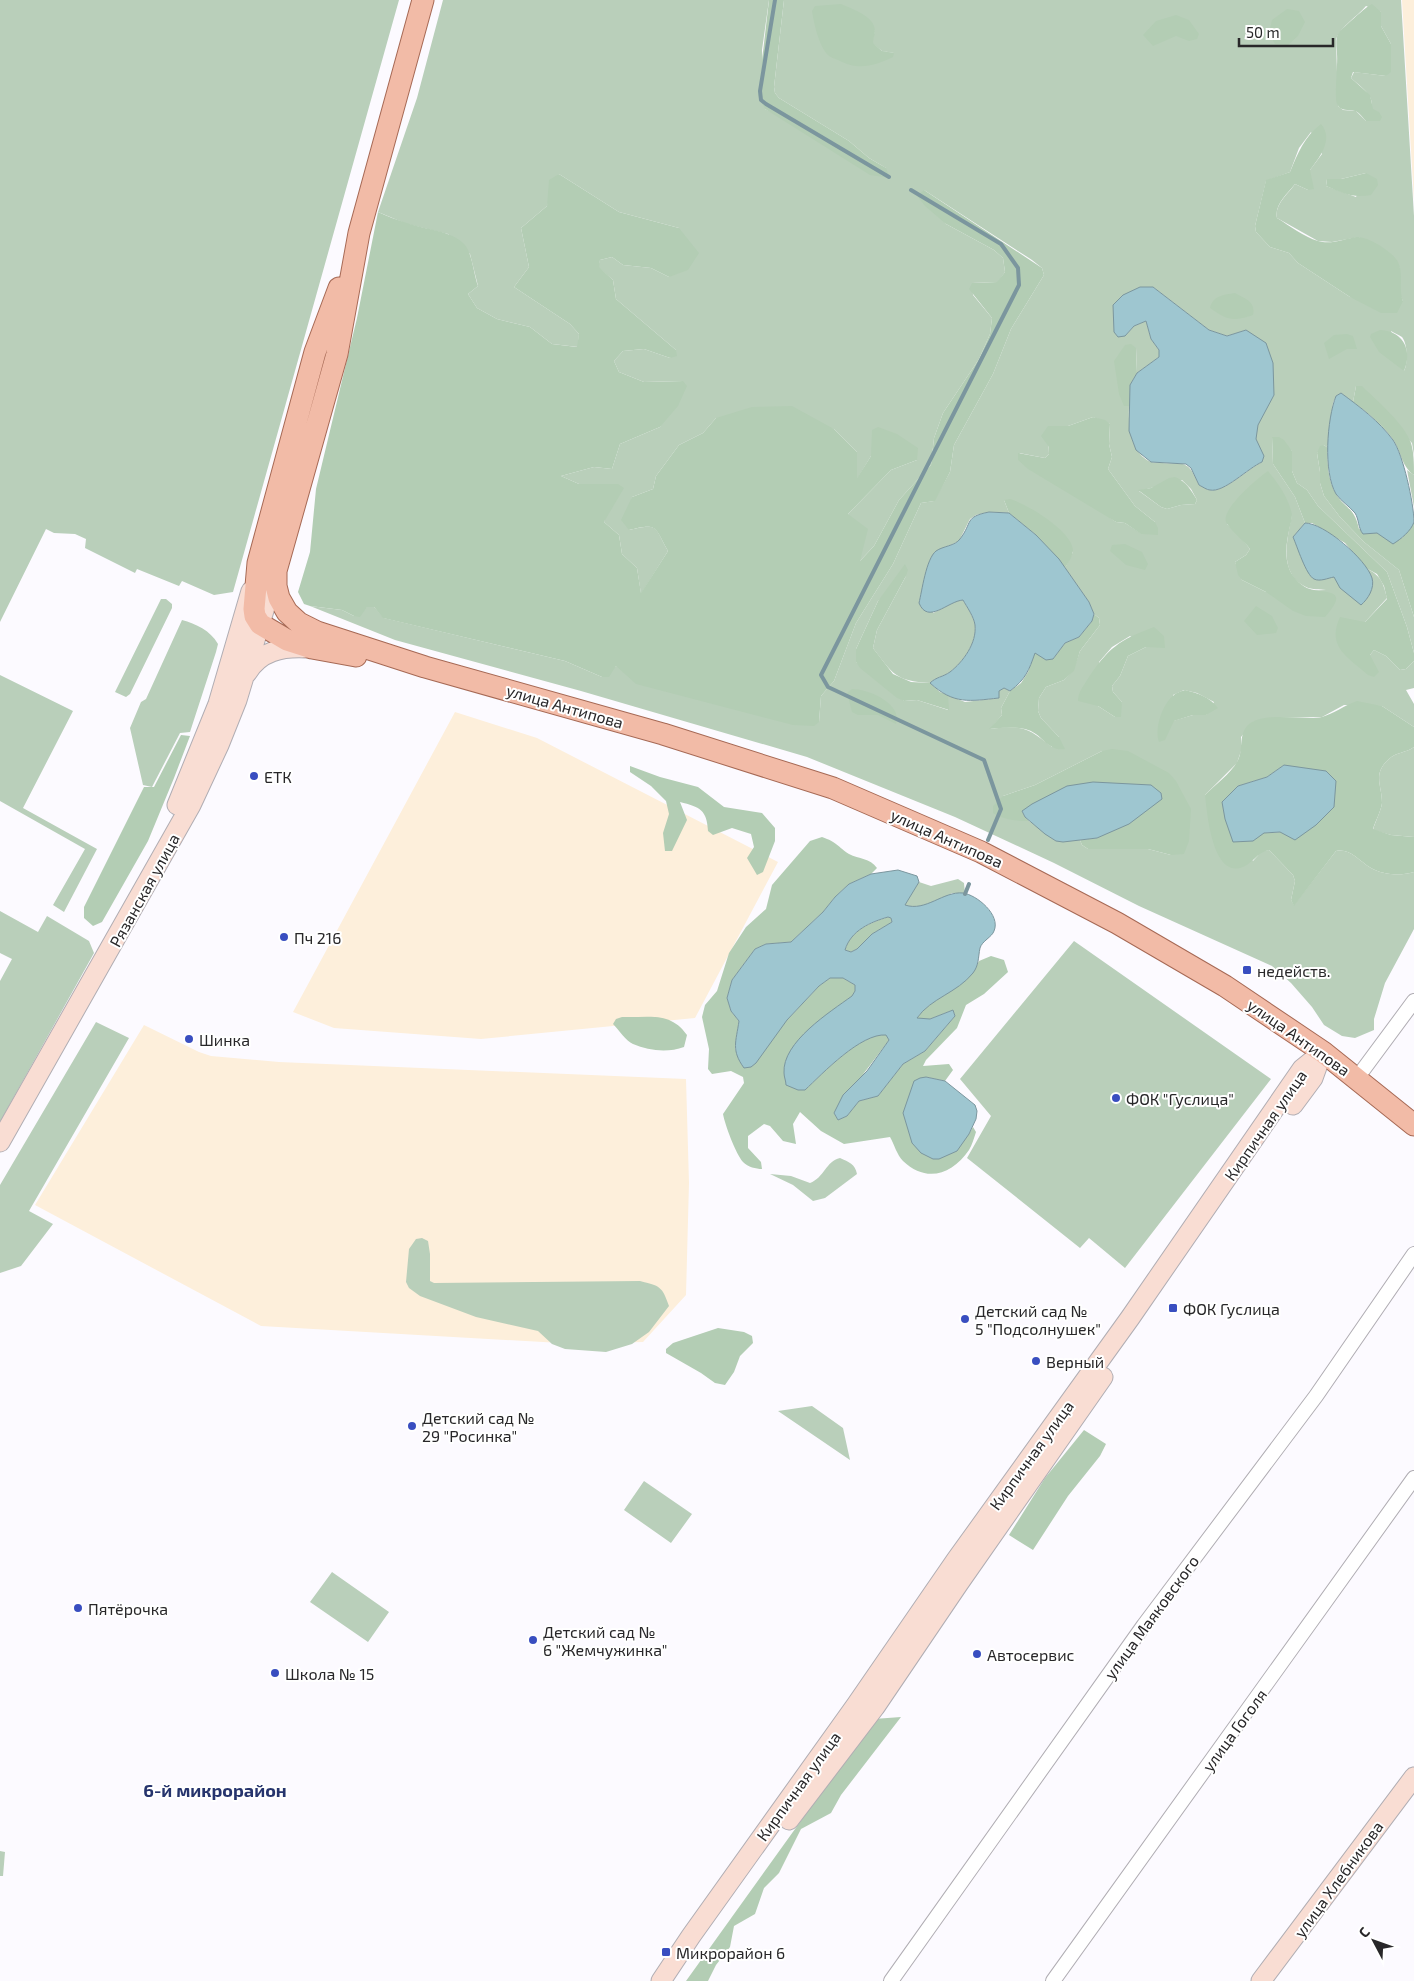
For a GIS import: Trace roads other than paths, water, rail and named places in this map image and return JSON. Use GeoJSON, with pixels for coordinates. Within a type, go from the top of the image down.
{"type":"FeatureCollection","features":[{"type":"Feature","properties":{"kind":"main road"},"geometry":{"type":"LineString","coordinates":[[260,624],[255,616],[254,609],[267,567],[314,352],[359,233],[423,0]]}},
{"type":"Feature","properties":{"kind":"main road","name":"улица Антипова"},"geometry":{"type":"LineString","coordinates":[[267,567],[276,586],[279,598],[287,612],[314,640]]}},
{"type":"Feature","properties":{"kind":"main road","name":"улица Антипова"},"geometry":{"type":"LineString","coordinates":[[260,624],[287,640],[314,640],[425,667],[729,754],[833,788],[907,819],[1028,875],[1134,932],[1225,986],[1323,1052],[1414,1125]]}},
{"type":"Feature","properties":{"kind":"street","name":"Рязанская улица"},"geometry":{"type":"LineString","coordinates":[[0,1132],[183,793],[218,704],[237,641],[267,567]]}},
{"type":"Feature","properties":{"kind":"street","name":"Рязанская улица"},"geometry":{"type":"LineString","coordinates":[[0,1142],[191,805],[219,745],[244,678],[260,624]]}},
{"type":"Feature","properties":{"kind":"street"},"geometry":{"type":"LineString","coordinates":[[237,641],[247,628],[260,624]]}},
{"type":"Feature","properties":{"kind":"street"},"geometry":{"type":"LineString","coordinates":[[244,678],[252,664],[274,650],[314,640]]}},
{"type":"Feature","properties":{"kind":"street"},"geometry":{"type":"LineString","coordinates":[[1357,1078],[1414,1001]]}},
{"type":"Feature","properties":{"kind":"street","name":"Кирпичная улица"},"geometry":{"type":"LineString","coordinates":[[661,1981],[962,1551],[1130,1318],[1302,1069],[1323,1052]]}},
{"type":"Feature","properties":{"kind":"street","name":"Кирпичная улица"},"geometry":{"type":"LineString","coordinates":[[674,1981],[739,1888],[874,1707],[1313,1078],[1323,1052]]}},
{"type":"Feature","properties":{"kind":"street","name":"улица Маяковского"},"geometry":{"type":"LineString","coordinates":[[891,1981],[1149,1618],[1316,1396],[1414,1254]]}},
{"type":"Feature","properties":{"kind":"street","name":"улица Гоголя"},"geometry":{"type":"LineString","coordinates":[[1053,1981],[1414,1478]]}},
{"type":"Feature","properties":{"kind":"street","name":"улица Хлебникова"},"geometry":{"type":"LineString","coordinates":[[1262,1981],[1414,1777]]}},
{"type":"Feature","properties":{"kind":"water"},"geometry":{"type":"Polygon","coordinates":[[[1140,287],[1153,287],[1209,330],[1227,336],[1246,330],[1266,343],[1273,363],[1274,395],[1258,425],[1256,439],[1264,456],[1262,462],[1222,488],[1210,490],[1199,485],[1191,468],[1186,464],[1151,462],[1136,450],[1129,431],[1130,385],[1137,373],[1159,357],[1159,350],[1151,339],[1146,321],[1134,326],[1125,336],[1118,337],[1114,332],[1113,305],[1123,295],[1140,287]]]}},
{"type":"Feature","properties":{"kind":"water"},"geometry":{"type":"Polygon","coordinates":[[[1341,393],[1382,427],[1397,447],[1404,467],[1414,522],[1408,532],[1393,544],[1377,533],[1363,534],[1355,513],[1338,497],[1332,484],[1328,459],[1330,418],[1336,396],[1341,393]]]}},
{"type":"Feature","properties":{"kind":"water"},"geometry":{"type":"Polygon","coordinates":[[[989,512],[1009,513],[1036,535],[1059,559],[1089,602],[1094,614],[1092,621],[1079,637],[1065,643],[1053,659],[1046,660],[1035,653],[1026,674],[1010,691],[1004,688],[999,691],[999,698],[963,700],[947,695],[930,683],[950,672],[968,652],[975,632],[972,615],[963,600],[933,612],[923,609],[919,603],[927,568],[936,551],[958,541],[972,518],[989,512]]]}},
{"type":"Feature","properties":{"kind":"water"},"geometry":{"type":"Polygon","coordinates":[[[1305,523],[1323,529],[1333,535],[1362,561],[1372,578],[1373,586],[1366,600],[1361,605],[1340,588],[1334,577],[1316,580],[1308,572],[1293,537],[1305,523]]]}},
{"type":"Feature","properties":{"kind":"water"},"geometry":{"type":"Polygon","coordinates":[[[1284,765],[1326,771],[1336,781],[1334,807],[1316,825],[1295,840],[1280,832],[1264,833],[1253,841],[1233,842],[1225,819],[1222,802],[1238,786],[1267,777],[1284,765]]]}},
{"type":"Feature","properties":{"kind":"water"},"geometry":{"type":"Polygon","coordinates":[[[1093,782],[1151,785],[1161,793],[1162,799],[1129,824],[1097,838],[1063,842],[1056,841],[1045,834],[1025,817],[1022,811],[1067,786],[1093,782]]]}},
{"type":"Feature","properties":{"kind":"water"},"geometry":{"type":"Polygon","coordinates":[[[898,870],[917,876],[919,882],[905,905],[920,906],[956,893],[969,895],[981,902],[991,912],[995,925],[993,933],[980,948],[973,973],[959,986],[929,1005],[917,1018],[930,1019],[953,1010],[955,1016],[925,1051],[903,1064],[878,1096],[859,1101],[847,1116],[838,1120],[834,1113],[843,1095],[867,1071],[889,1040],[886,1035],[865,1040],[854,1047],[805,1090],[798,1090],[786,1085],[785,1061],[799,1039],[809,1029],[852,996],[855,991],[855,985],[843,978],[830,978],[819,986],[787,1020],[756,1063],[751,1067],[744,1068],[736,1051],[739,1021],[731,1011],[727,998],[732,980],[755,949],[766,944],[791,942],[849,884],[871,874],[898,870]],[[891,918],[882,919],[862,928],[852,937],[845,950],[851,952],[857,949],[872,934],[892,922],[891,918]]]}},
{"type":"Feature","properties":{"kind":"water"},"geometry":{"type":"Polygon","coordinates":[[[926,1077],[945,1081],[975,1105],[977,1111],[976,1119],[969,1134],[957,1151],[939,1159],[933,1159],[921,1153],[912,1143],[903,1113],[914,1081],[926,1077]]]}},
{"type":"Feature","properties":{"kind":"waterway"},"geometry":{"type":"LineString","coordinates":[[775,0],[760,91],[761,100],[889,177]]}},
{"type":"Feature","properties":{"kind":"waterway"},"geometry":{"type":"LineString","coordinates":[[911,190],[1001,244],[1018,268],[1019,285],[821,675],[828,687],[984,760],[1001,809],[988,840]]}},
{"type":"Feature","properties":{"kind":"waterway"},"geometry":{"type":"LineString","coordinates":[[965,894],[969,884]]}},
{"type":"Feature","properties":{"kind":"place","name":"ЕТК"},"geometry":{"type":"Point","coordinates":[254,776]}},
{"type":"Feature","properties":{"kind":"place","name":"Пч 216"},"geometry":{"type":"Point","coordinates":[284,937]}},
{"type":"Feature","properties":{"kind":"place","name":"недейств."},"geometry":{"type":"Point","coordinates":[1247,970]}},
{"type":"Feature","properties":{"kind":"place","name":"Шинка"},"geometry":{"type":"Point","coordinates":[189,1039]}},
{"type":"Feature","properties":{"kind":"place","name":"ФОК \"Гуслица\""},"geometry":{"type":"Point","coordinates":[1116,1098]}},
{"type":"Feature","properties":{"kind":"place","name":"ФОК Гуслица"},"geometry":{"type":"Point","coordinates":[1173,1308]}},
{"type":"Feature","properties":{"kind":"place","name":"Детский сад № 5 \"Подсолнушек\""},"geometry":{"type":"Point","coordinates":[965,1319]}},
{"type":"Feature","properties":{"kind":"place","name":"Верный"},"geometry":{"type":"Point","coordinates":[1036,1361]}},
{"type":"Feature","properties":{"kind":"place","name":"Детский сад № 29 \"Росинка\""},"geometry":{"type":"Point","coordinates":[412,1426]}},
{"type":"Feature","properties":{"kind":"place","name":"Пятёрочка"},"geometry":{"type":"Point","coordinates":[78,1608]}},
{"type":"Feature","properties":{"kind":"place","name":"Детский сад № 6 \"Жемчужинка\""},"geometry":{"type":"Point","coordinates":[533,1640]}},
{"type":"Feature","properties":{"kind":"place","name":"Автосервис"},"geometry":{"type":"Point","coordinates":[977,1654]}},
{"type":"Feature","properties":{"kind":"place","name":"Школа № 15"},"geometry":{"type":"Point","coordinates":[275,1673]}},
{"type":"Feature","properties":{"kind":"place","name":"Микрорайон 6"},"geometry":{"type":"Point","coordinates":[666,1952]}},
{"type":"Feature","properties":{"kind":"district","name":"6-й микрорайон"},"geometry":{"type":"Point","coordinates":[215,1790]}}]}
